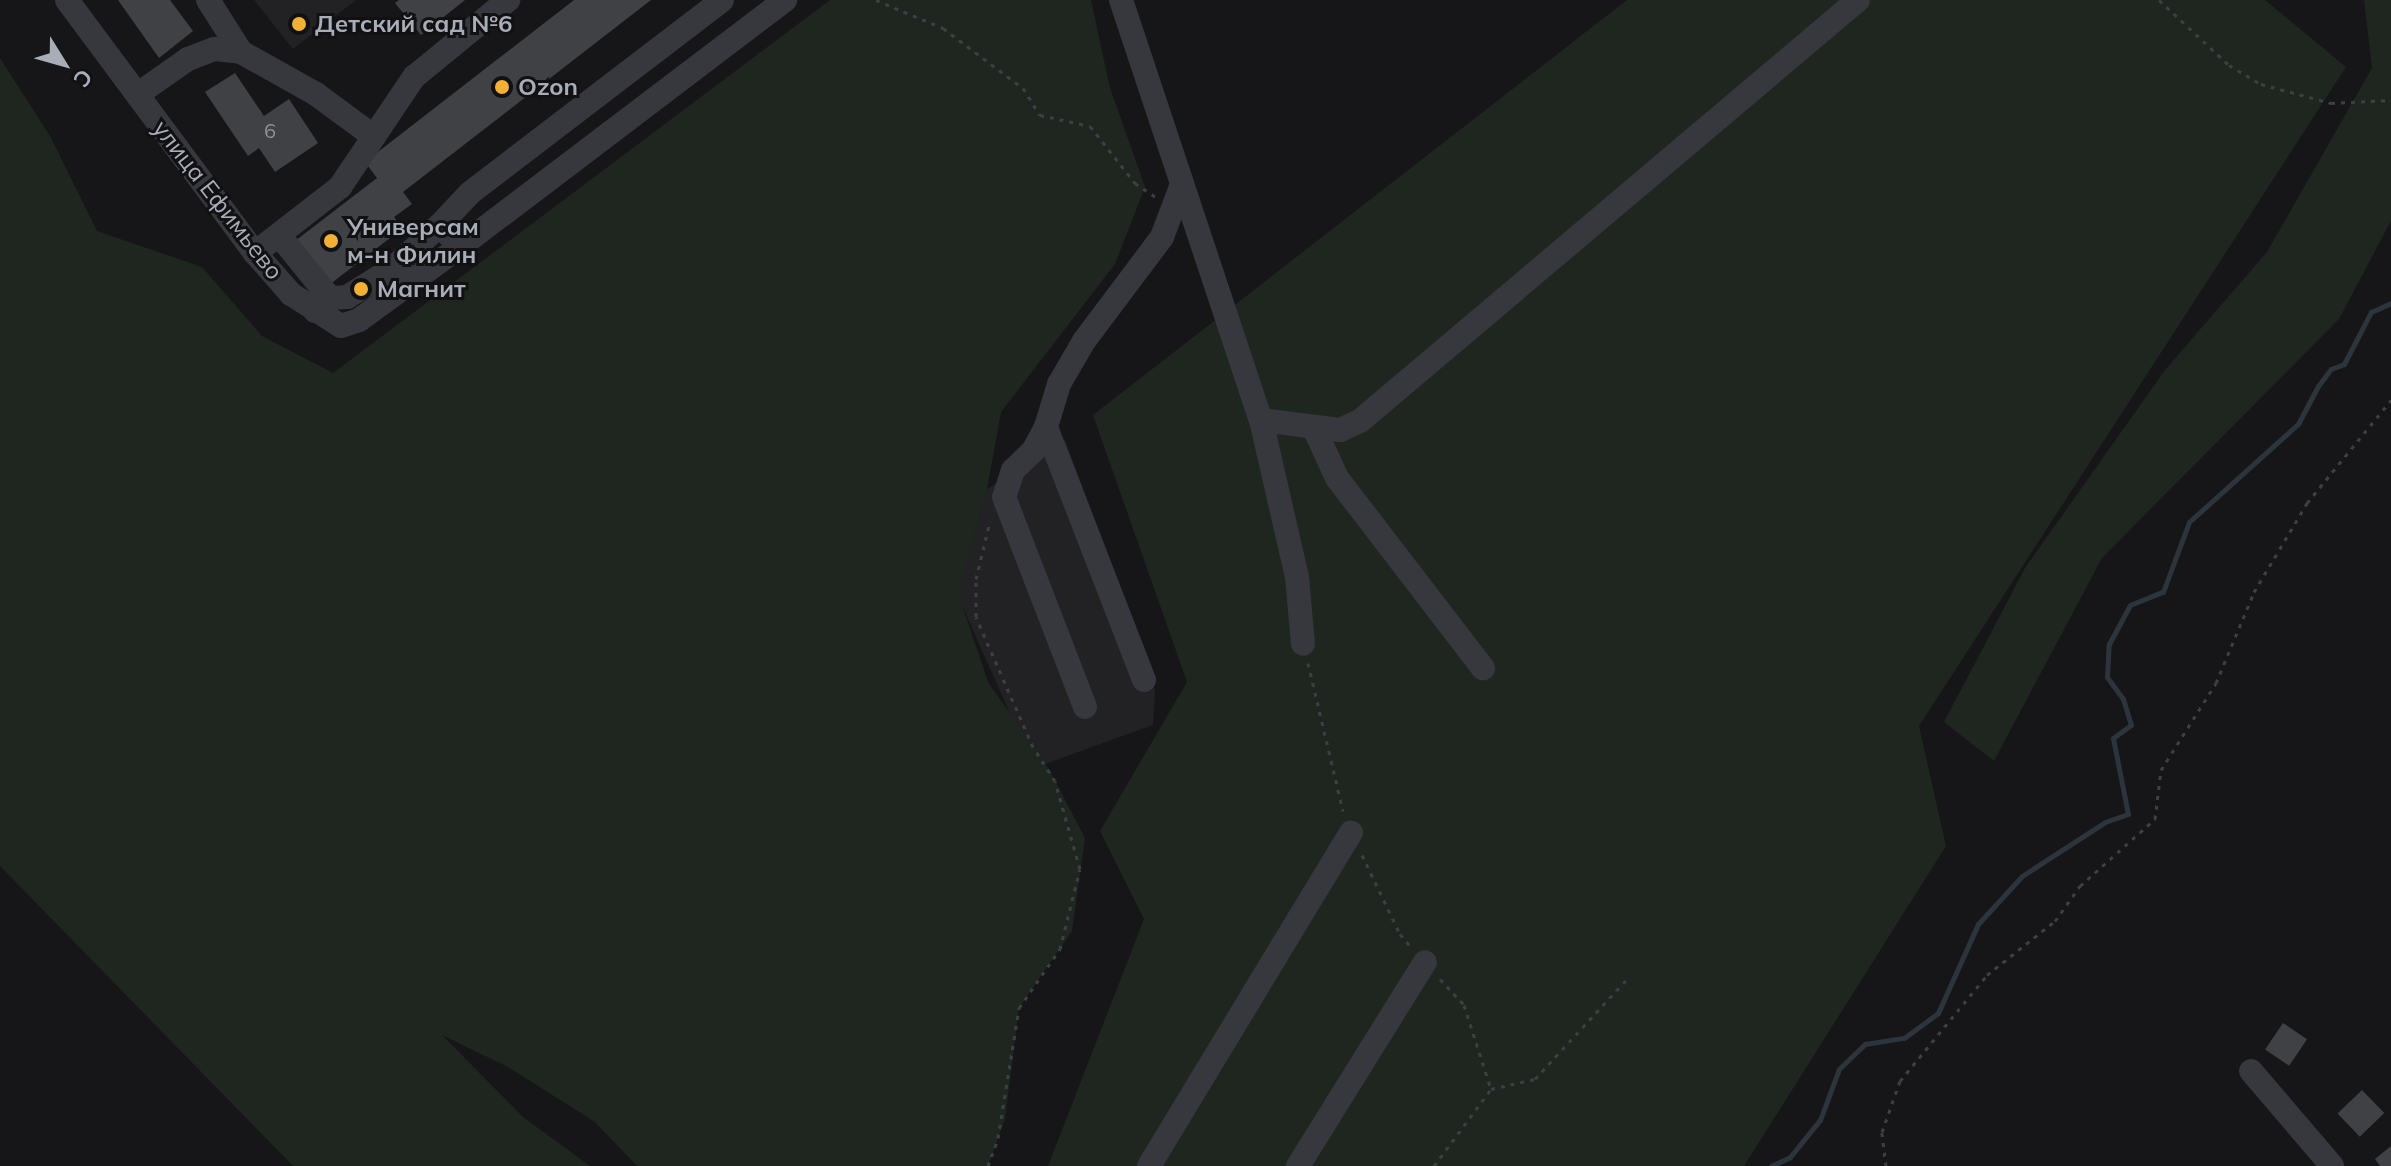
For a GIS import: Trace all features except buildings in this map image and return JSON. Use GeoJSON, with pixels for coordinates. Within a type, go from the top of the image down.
{"type":"FeatureCollection","features":[{"type":"Feature","properties":{"kind":"street","name":"улица Ефимьево"},"geometry":{"type":"LineString","coordinates":[[67,0],[255,253],[322,304],[341,326],[359,320],[461,246],[785,0]]}},
{"type":"Feature","properties":{"kind":"street"},"geometry":{"type":"LineString","coordinates":[[208,0],[241,52]]}},
{"type":"Feature","properties":{"kind":"street"},"geometry":{"type":"LineString","coordinates":[[255,253],[340,187],[414,77],[508,0]]}},
{"type":"Feature","properties":{"kind":"street"},"geometry":{"type":"LineString","coordinates":[[279,235],[322,304],[347,297],[392,269],[470,193],[722,0]]}},
{"type":"Feature","properties":{"kind":"street"},"geometry":{"type":"LineString","coordinates":[[1121,0],[1178,194],[1261,420],[1297,577],[1303,644]]}},
{"type":"Feature","properties":{"kind":"street"},"geometry":{"type":"LineString","coordinates":[[1261,420],[1315,430],[1340,430],[1360,421],[1858,0]]}},
{"type":"Feature","properties":{"kind":"street"},"geometry":{"type":"LineString","coordinates":[[138,94],[188,59],[214,49],[241,52],[316,94],[373,136]]}},
{"type":"Feature","properties":{"kind":"street"},"geometry":{"type":"LineString","coordinates":[[1085,707],[1004,497],[1013,470],[1034,450],[1046,427],[1059,384],[1084,341],[1162,237],[1178,194]]}},
{"type":"Feature","properties":{"kind":"street"},"geometry":{"type":"LineString","coordinates":[[439,226],[461,246]]}},
{"type":"Feature","properties":{"kind":"street"},"geometry":{"type":"LineString","coordinates":[[1046,427],[1144,680]]}},
{"type":"Feature","properties":{"kind":"street"},"geometry":{"type":"LineString","coordinates":[[1315,430],[1337,478],[1483,668]]}},
{"type":"Feature","properties":{"kind":"street"},"geometry":{"type":"LineString","coordinates":[[1149,1166],[1351,832]]}},
{"type":"Feature","properties":{"kind":"street"},"geometry":{"type":"LineString","coordinates":[[1298,1166],[1425,962]]}},
{"type":"Feature","properties":{"kind":"street"},"geometry":{"type":"LineString","coordinates":[[2251,1071],[2332,1166]]}},
{"type":"Feature","properties":{"kind":"path"},"geometry":{"type":"LineString","coordinates":[[876,0],[943,28],[1023,88],[1040,115],[1090,126],[1135,183],[1178,194]]}},
{"type":"Feature","properties":{"kind":"path"},"geometry":{"type":"LineString","coordinates":[[2159,0],[2229,65],[2261,84],[2331,103],[2391,100]]}},
{"type":"Feature","properties":{"kind":"path"},"geometry":{"type":"LineString","coordinates":[[1886,1166],[1882,1132],[1900,1081],[1987,975],[2055,921],[2080,886],[2155,819],[2161,770],[2216,683],[2254,592],[2307,503],[2391,400]]}},
{"type":"Feature","properties":{"kind":"path"},"geometry":{"type":"LineString","coordinates":[[988,1166],[1001,1124],[1019,1008],[1060,949],[1080,869],[1055,781],[1033,747],[976,617],[976,579],[988,526],[1004,497]]}},
{"type":"Feature","properties":{"kind":"path"},"geometry":{"type":"LineString","coordinates":[[1303,644],[1351,832],[1400,934],[1464,1005],[1491,1089]]}},
{"type":"Feature","properties":{"kind":"path"},"geometry":{"type":"LineString","coordinates":[[1434,1166],[1491,1089],[1535,1079],[1627,979]]}},
{"type":"Feature","properties":{"kind":"shaded area","name":"Детский сад №6"},"geometry":{"type":"Polygon","coordinates":[[[254,0],[356,0],[293,49],[254,0]]]}},
{"type":"Feature","properties":{"kind":"shaded area"},"geometry":{"type":"Polygon","coordinates":[[[830,0],[1091,0],[1110,88],[1145,187],[1115,264],[1001,412],[987,489],[958,593],[988,682],[1050,771],[1085,838],[1072,931],[1019,1008],[1005,1119],[988,1166],[637,1166],[595,1122],[508,1067],[442,1035],[523,1117],[590,1166],[293,1166],[0,866],[0,58],[50,136],[97,231],[202,267],[262,336],[333,373],[830,0]]]}},
{"type":"Feature","properties":{"kind":"shaded area"},"geometry":{"type":"Polygon","coordinates":[[[1627,0],[2265,0],[2346,67],[1919,726],[1946,846],[1744,1166],[1048,1166],[1144,919],[1100,831],[1187,682],[1093,415],[1627,0]]]}},
{"type":"Feature","properties":{"kind":"shaded area"},"geometry":{"type":"Polygon","coordinates":[[[2364,0],[2391,0],[2391,221],[2339,319],[2102,558],[1994,761],[1944,722],[2025,568],[2165,370],[2267,252],[2372,68],[2364,0]]]}},
{"type":"Feature","properties":{"kind":"shaded area"},"geometry":{"type":"Polygon","coordinates":[[[1065,440],[1147,658],[1155,692],[1153,725],[1034,768],[957,594],[987,489],[1065,440]]]}},
{"type":"Feature","properties":{"kind":"waterway"},"geometry":{"type":"LineString","coordinates":[[1771,1166],[1790,1157],[1820,1120],[1839,1069],[1865,1044],[1904,1038],[1938,1013],[1978,924],[2022,876],[2105,822],[2128,814],[2113,738],[2131,725],[2123,699],[2107,677],[2109,644],[2130,605],[2163,592],[2189,522],[2298,424],[2318,386],[2331,369],[2344,364],[2371,312],[2391,303]]}},
{"type":"Feature","properties":{"kind":"place","name":"Детский сад №6"},"geometry":{"type":"Point","coordinates":[299,24]}},
{"type":"Feature","properties":{"kind":"place","name":"Ozon"},"geometry":{"type":"Point","coordinates":[502,87]}},
{"type":"Feature","properties":{"kind":"place","name":"Универсам м-н Филин"},"geometry":{"type":"Point","coordinates":[331,241]}},
{"type":"Feature","properties":{"kind":"place","name":"Магнит"},"geometry":{"type":"Point","coordinates":[361,289]}}]}
